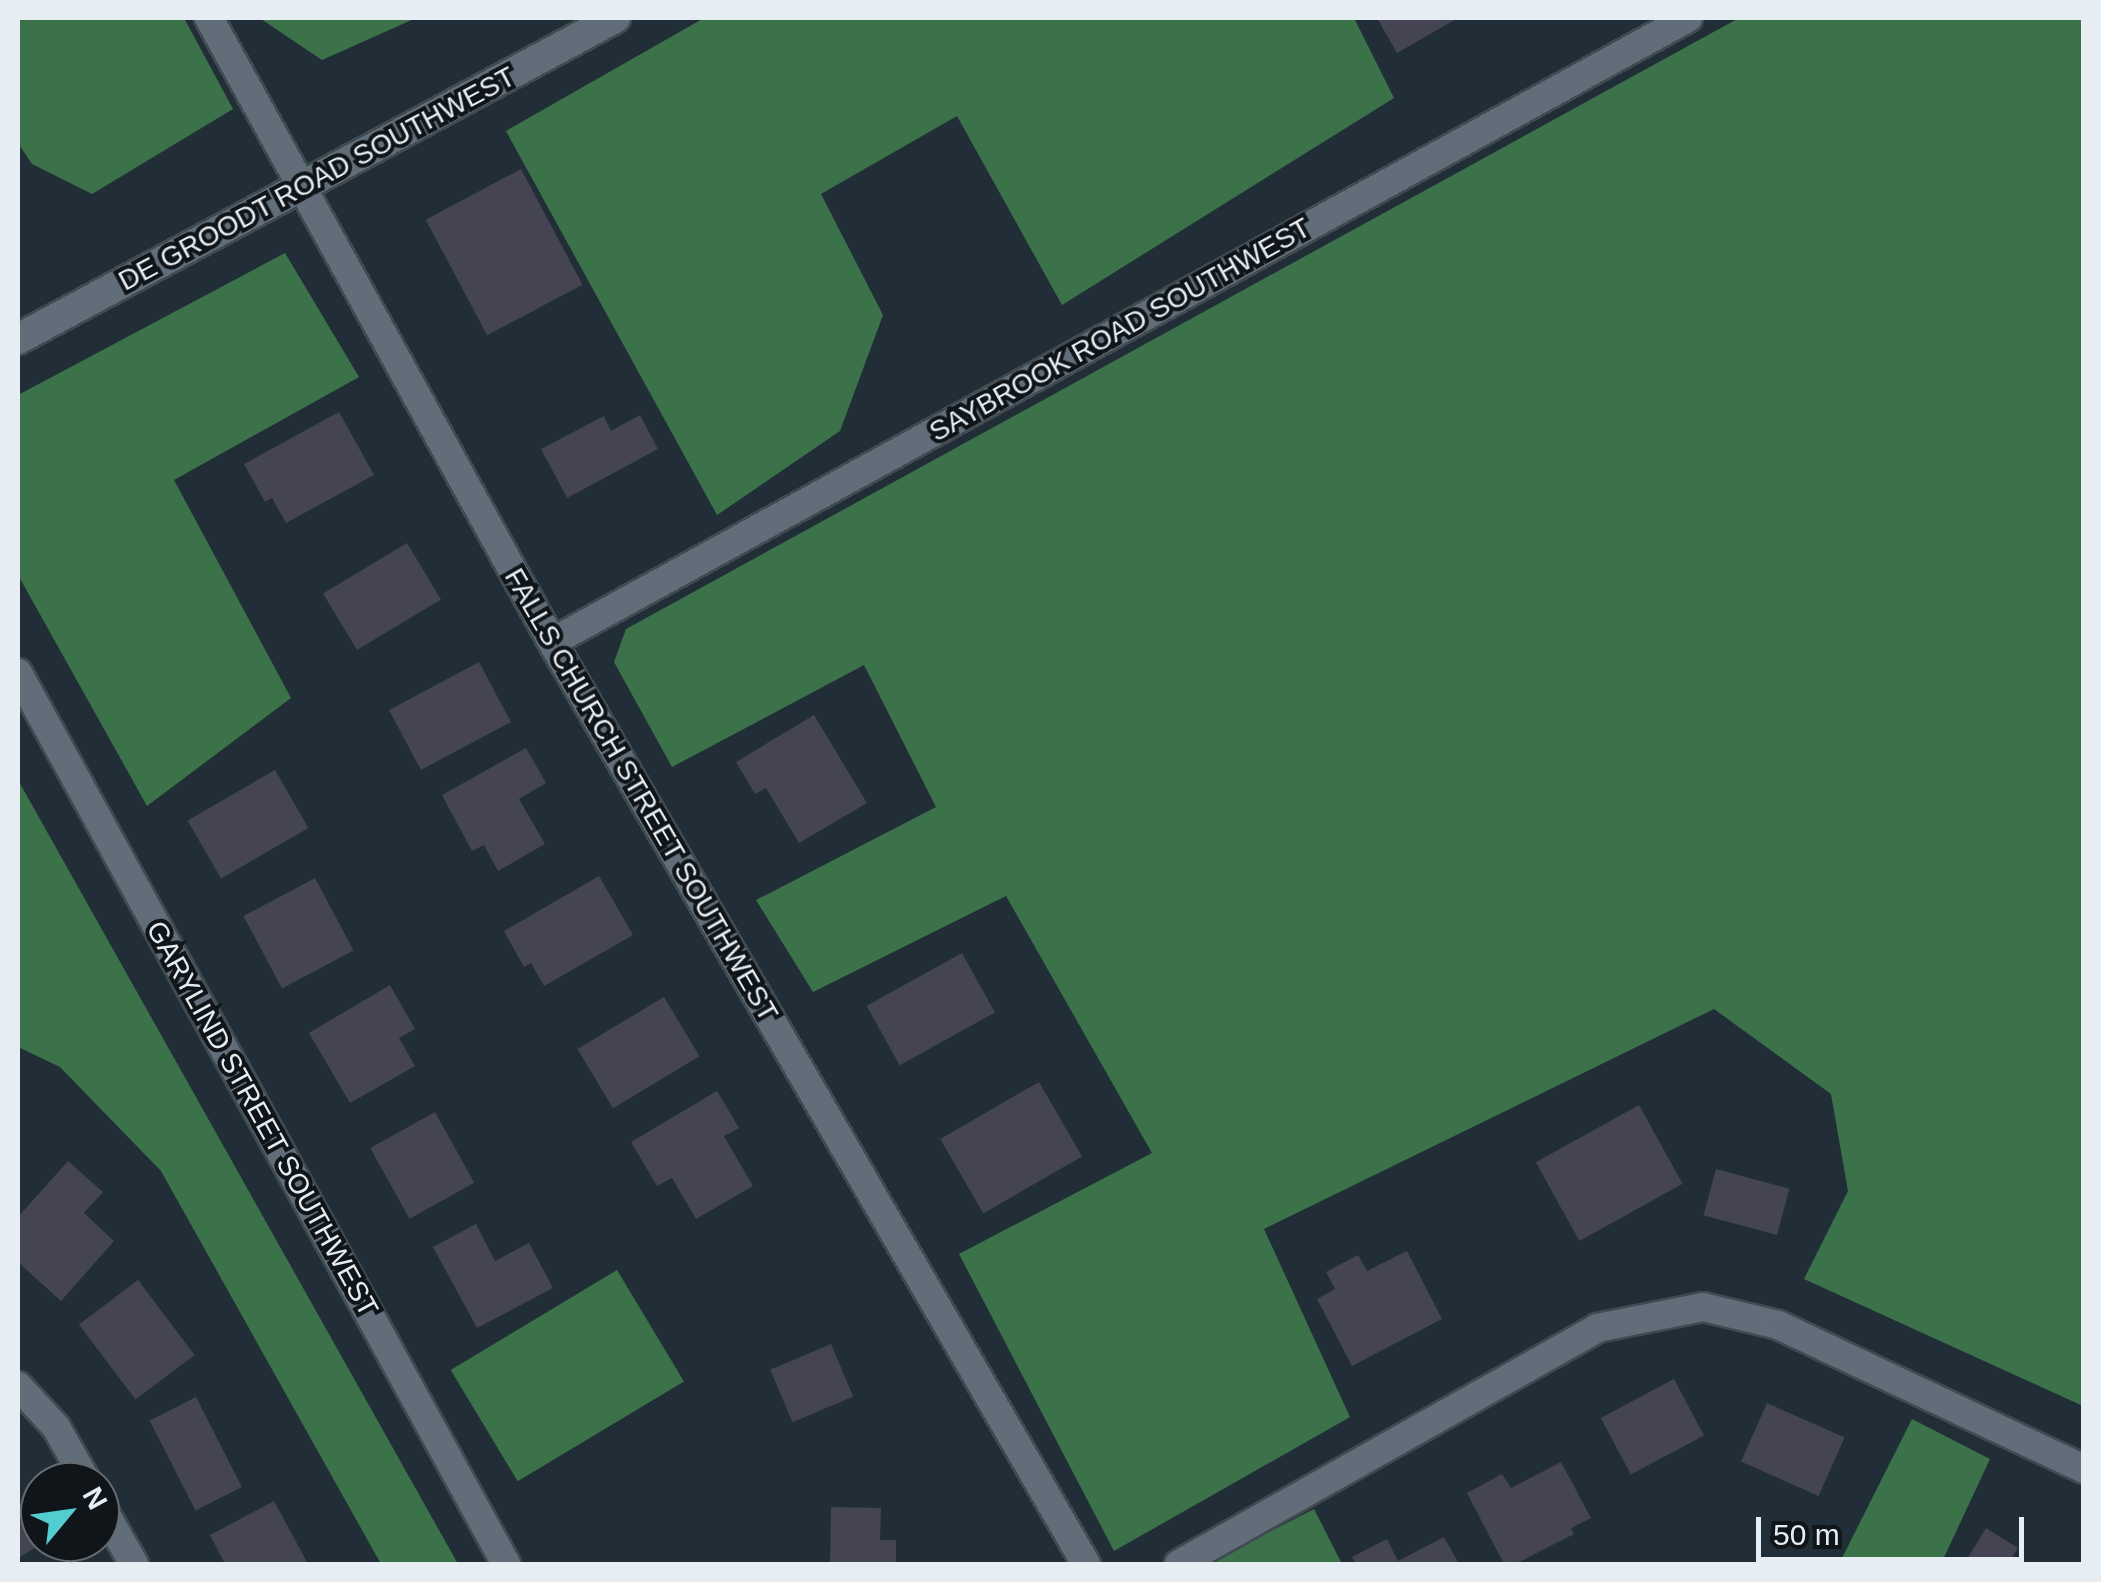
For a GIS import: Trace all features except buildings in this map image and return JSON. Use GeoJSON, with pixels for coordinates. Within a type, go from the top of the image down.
{"type":"FeatureCollection","features":[{"type":"Feature","properties":{"kind":"street","name":"FALLS CHURCH STREET SOUTHWEST"},"geometry":{"type":"LineString","coordinates":[[209,18],[552,642],[1086,1564]]}},
{"type":"Feature","properties":{"kind":"street","name":"DE GROODT ROAD SOUTHWEST"},"geometry":{"type":"LineString","coordinates":[[18,339],[615,18]]}},
{"type":"Feature","properties":{"kind":"street","name":"SAYBROOK ROAD SOUTHWEST"},"geometry":{"type":"LineString","coordinates":[[552,642],[1688,18]]}},
{"type":"Feature","properties":{"kind":"street","name":"GARYLIND STREET SOUTHWEST"},"geometry":{"type":"LineString","coordinates":[[18,672],[506,1564]]}},
{"type":"Feature","properties":{"kind":"street"},"geometry":{"type":"LineString","coordinates":[[1179,1564],[1597,1328],[1704,1307],[1778,1325],[2084,1468]]}},
{"type":"Feature","properties":{"kind":"street"},"geometry":{"type":"LineString","coordinates":[[18,1386],[56,1427],[76,1462]]}},
{"type":"Feature","properties":{"kind":"street"},"geometry":{"type":"LineString","coordinates":[[120,1539],[134,1564]]}},
{"type":"Feature","properties":{"kind":"green space"},"geometry":{"type":"Polygon","coordinates":[[[18,18],[184,18],[233,109],[92,194],[32,164],[18,143],[18,18]]]}},
{"type":"Feature","properties":{"kind":"green space"},"geometry":{"type":"Polygon","coordinates":[[[261,18],[416,18],[322,60],[261,18]]]}},
{"type":"Feature","properties":{"kind":"green space"},"geometry":{"type":"Polygon","coordinates":[[[704,18],[1354,18],[1394,98],[1062,305],[957,116],[821,194],[883,315],[840,431],[717,515],[506,131],[704,18]]]}},
{"type":"Feature","properties":{"kind":"green space"},"geometry":{"type":"Polygon","coordinates":[[[1739,18],[2083,18],[2083,1406],[1804,1279],[1848,1191],[1831,1094],[1714,1009],[1264,1229],[1350,1417],[1114,1551],[959,1254],[1152,1153],[1006,896],[813,992],[756,900],[936,807],[864,665],[672,767],[614,662],[626,629],[1739,18]]]}},
{"type":"Feature","properties":{"kind":"green space"},"geometry":{"type":"Polygon","coordinates":[[[285,253],[359,377],[174,480],[291,698],[147,806],[18,575],[18,395],[285,253]]]}},
{"type":"Feature","properties":{"kind":"green space"},"geometry":{"type":"Polygon","coordinates":[[[18,780],[458,1564],[381,1564],[161,1171],[60,1067],[18,1047],[18,780]]]}},
{"type":"Feature","properties":{"kind":"green space"},"geometry":{"type":"Polygon","coordinates":[[[617,1270],[684,1381],[518,1481],[451,1370],[617,1270]]]}},
{"type":"Feature","properties":{"kind":"green space"},"geometry":{"type":"Polygon","coordinates":[[[1912,1419],[1990,1459],[1941,1564],[1839,1564],[1912,1419]]]}},
{"type":"Feature","properties":{"kind":"green space"},"geometry":{"type":"Polygon","coordinates":[[[1314,1509],[1342,1564],[1207,1564],[1314,1509]]]}}]}
